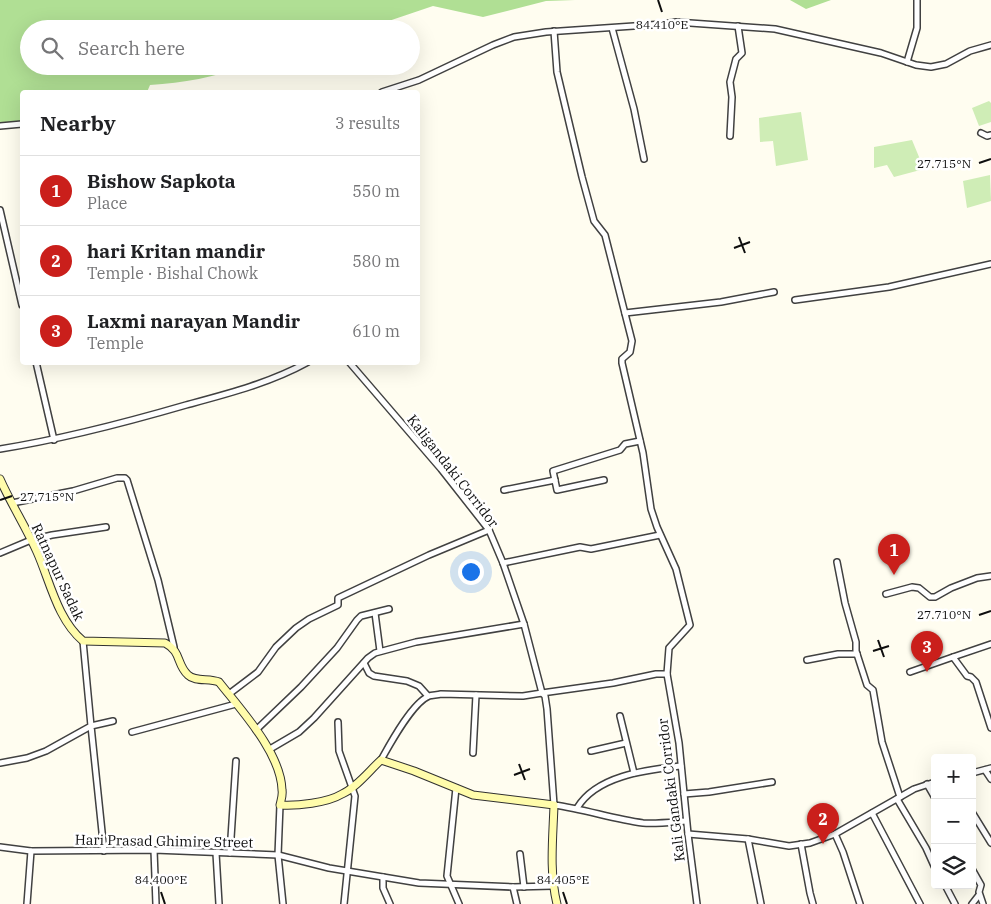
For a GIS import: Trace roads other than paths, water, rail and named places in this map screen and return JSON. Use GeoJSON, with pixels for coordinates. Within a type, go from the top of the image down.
{"type":"FeatureCollection","features":[{"type":"Feature","properties":{"kind":"main road","name":"Ratnapur Sadak"},"geometry":{"type":"LineString","coordinates":[[0,479],[37,550],[61,611],[75,634],[82,641],[158,642],[174,647]]}},
{"type":"Feature","properties":{"kind":"main road"},"geometry":{"type":"LineString","coordinates":[[174,647],[188,676],[196,679],[212,679],[219,682],[270,750],[283,790],[280,805],[292,806],[334,798],[343,794],[380,760],[414,771],[473,795],[554,805],[553,886],[557,904]]}},
{"type":"Feature","properties":{"kind":"street"},"geometry":{"type":"LineString","coordinates":[[907,62],[917,28],[917,0]]}},
{"type":"Feature","properties":{"kind":"street"},"geometry":{"type":"LineString","coordinates":[[388,90],[419,80],[505,40],[554,32],[676,22],[775,29],[882,53],[907,62],[931,67],[946,64],[970,51],[991,44]]}},
{"type":"Feature","properties":{"kind":"street"},"geometry":{"type":"LineString","coordinates":[[730,136],[732,97],[730,82],[736,60],[742,53],[738,26]]}},
{"type":"Feature","properties":{"kind":"street"},"geometry":{"type":"LineString","coordinates":[[612,28],[634,109],[644,159]]}},
{"type":"Feature","properties":{"kind":"street"},"geometry":{"type":"LineString","coordinates":[[503,563],[580,547],[591,549],[660,535],[651,509],[640,440],[622,363],[622,359],[630,352],[632,341],[605,235],[594,221],[582,177],[557,72],[554,32]]}},
{"type":"Feature","properties":{"kind":"street"},"geometry":{"type":"LineString","coordinates":[[0,126],[20,124]]}},
{"type":"Feature","properties":{"kind":"street"},"geometry":{"type":"LineString","coordinates":[[981,132],[987,136],[991,135]]}},
{"type":"Feature","properties":{"kind":"street"},"geometry":{"type":"LineString","coordinates":[[0,210],[20,296]]}},
{"type":"Feature","properties":{"kind":"street"},"geometry":{"type":"LineString","coordinates":[[795,300],[888,287],[991,264]]}},
{"type":"Feature","properties":{"kind":"street"},"geometry":{"type":"LineString","coordinates":[[625,313],[721,302],[774,292]]}},
{"type":"Feature","properties":{"kind":"street"},"geometry":{"type":"LineString","coordinates":[[37,365],[54,440]]}},
{"type":"Feature","properties":{"kind":"street"},"geometry":{"type":"LineString","coordinates":[[0,449],[84,433],[213,398],[290,372],[303,365]]}},
{"type":"Feature","properties":{"kind":"street","name":"Kaligandaki Corridor"},"geometry":{"type":"LineString","coordinates":[[351,365],[441,469],[489,530],[503,563],[524,624],[542,693],[545,696],[554,805]]}},
{"type":"Feature","properties":{"kind":"street"},"geometry":{"type":"LineString","coordinates":[[604,480],[556,490],[553,471],[620,450],[625,444],[640,440]]}},
{"type":"Feature","properties":{"kind":"street"},"geometry":{"type":"LineString","coordinates":[[12,503],[74,491],[116,478],[125,478],[158,580],[174,647]]}},
{"type":"Feature","properties":{"kind":"street"},"geometry":{"type":"LineString","coordinates":[[504,490],[555,480]]}},
{"type":"Feature","properties":{"kind":"street"},"geometry":{"type":"LineString","coordinates":[[0,553],[31,540],[106,527]]}},
{"type":"Feature","properties":{"kind":"street"},"geometry":{"type":"LineString","coordinates":[[228,694],[258,672],[276,646],[296,628],[309,619],[338,605],[338,598],[429,555],[489,530]]}},
{"type":"Feature","properties":{"kind":"street","name":"Kali Gandaki Corridor"},"geometry":{"type":"LineString","coordinates":[[660,535],[676,569],[690,624],[669,648],[667,674],[681,766],[686,821],[698,904]]}},
{"type":"Feature","properties":{"kind":"street"},"geometry":{"type":"LineString","coordinates":[[837,562],[845,603],[856,642],[857,654],[867,684],[874,690],[882,742],[898,798],[931,859]]}},
{"type":"Feature","properties":{"kind":"street"},"geometry":{"type":"LineString","coordinates":[[886,594],[912,587],[919,588],[930,597],[935,597],[951,588],[977,578],[991,576]]}},
{"type":"Feature","properties":{"kind":"street"},"geometry":{"type":"LineString","coordinates":[[256,730],[337,648],[357,620],[362,616],[389,609]]}},
{"type":"Feature","properties":{"kind":"street"},"geometry":{"type":"LineString","coordinates":[[375,613],[380,652]]}},
{"type":"Feature","properties":{"kind":"street"},"geometry":{"type":"LineString","coordinates":[[270,750],[299,732],[368,658],[380,652],[416,642],[524,624]]}},
{"type":"Feature","properties":{"kind":"street"},"geometry":{"type":"LineString","coordinates":[[82,641],[104,850]]}},
{"type":"Feature","properties":{"kind":"street"},"geometry":{"type":"LineString","coordinates":[[910,672],[991,644]]}},
{"type":"Feature","properties":{"kind":"street"},"geometry":{"type":"LineString","coordinates":[[807,660],[838,654],[857,654]]}},
{"type":"Feature","properties":{"kind":"street"},"geometry":{"type":"LineString","coordinates":[[953,657],[967,676],[976,682],[991,728]]}},
{"type":"Feature","properties":{"kind":"street"},"geometry":{"type":"LineString","coordinates":[[364,663],[369,673],[374,676],[419,686],[428,696]]}},
{"type":"Feature","properties":{"kind":"street"},"geometry":{"type":"LineString","coordinates":[[380,760],[403,724],[428,696],[441,694],[523,696],[613,683],[656,674],[667,674]]}},
{"type":"Feature","properties":{"kind":"street"},"geometry":{"type":"LineString","coordinates":[[473,753],[476,695]]}},
{"type":"Feature","properties":{"kind":"street"},"geometry":{"type":"LineString","coordinates":[[132,732],[236,704]]}},
{"type":"Feature","properties":{"kind":"street"},"geometry":{"type":"LineString","coordinates":[[620,716],[634,773]]}},
{"type":"Feature","properties":{"kind":"street"},"geometry":{"type":"LineString","coordinates":[[0,763],[27,758],[46,751],[91,726],[113,720]]}},
{"type":"Feature","properties":{"kind":"street"},"geometry":{"type":"LineString","coordinates":[[338,722],[339,752],[354,796],[344,904]]}},
{"type":"Feature","properties":{"kind":"street"},"geometry":{"type":"LineString","coordinates":[[591,750],[626,743]]}},
{"type":"Feature","properties":{"kind":"street"},"geometry":{"type":"LineString","coordinates":[[230,853],[236,761]]}},
{"type":"Feature","properties":{"kind":"street"},"geometry":{"type":"LineString","coordinates":[[577,808],[589,794],[616,778],[634,773],[681,766]]}},
{"type":"Feature","properties":{"kind":"street"},"geometry":{"type":"LineString","coordinates":[[988,769],[991,779]]}},
{"type":"Feature","properties":{"kind":"street"},"geometry":{"type":"LineString","coordinates":[[684,794],[772,782]]}},
{"type":"Feature","properties":{"kind":"street"},"geometry":{"type":"LineString","coordinates":[[688,834],[748,839],[789,846],[801,844],[835,834],[914,789],[931,783]]}},
{"type":"Feature","properties":{"kind":"street"},"geometry":{"type":"LineString","coordinates":[[928,784],[931,790]]}},
{"type":"Feature","properties":{"kind":"street"},"geometry":{"type":"LineString","coordinates":[[456,788],[447,876],[459,904]]}},
{"type":"Feature","properties":{"kind":"street"},"geometry":{"type":"LineString","coordinates":[[280,805],[278,855],[283,904]]}},
{"type":"Feature","properties":{"kind":"street"},"geometry":{"type":"LineString","coordinates":[[554,805],[577,808],[606,816],[645,823],[686,821]]}},
{"type":"Feature","properties":{"kind":"street"},"geometry":{"type":"LineString","coordinates":[[872,813],[920,904]]}},
{"type":"Feature","properties":{"kind":"street"},"geometry":{"type":"LineString","coordinates":[[976,819],[991,843]]}},
{"type":"Feature","properties":{"kind":"street"},"geometry":{"type":"LineString","coordinates":[[835,834],[860,904]]}},
{"type":"Feature","properties":{"kind":"street"},"geometry":{"type":"LineString","coordinates":[[748,839],[761,904]]}},
{"type":"Feature","properties":{"kind":"street"},"geometry":{"type":"LineString","coordinates":[[801,844],[813,904]]}},
{"type":"Feature","properties":{"kind":"street","name":"Hari Prasad Ghimire Street"},"geometry":{"type":"LineString","coordinates":[[0,847],[31,851],[154,850],[278,855],[329,868],[419,883],[513,887],[553,886]]}},
{"type":"Feature","properties":{"kind":"street"},"geometry":{"type":"LineString","coordinates":[[154,850],[156,904]]}},
{"type":"Feature","properties":{"kind":"street"},"geometry":{"type":"LineString","coordinates":[[27,904],[31,851]]}},
{"type":"Feature","properties":{"kind":"street"},"geometry":{"type":"LineString","coordinates":[[216,853],[218,904]]}},
{"type":"Feature","properties":{"kind":"street"},"geometry":{"type":"LineString","coordinates":[[520,854],[524,887]]}},
{"type":"Feature","properties":{"kind":"street"},"geometry":{"type":"LineString","coordinates":[[383,876],[383,888],[390,904]]}},
{"type":"Feature","properties":{"kind":"street"},"geometry":{"type":"LineString","coordinates":[[972,904],[979,895],[981,885],[976,876]]}},
{"type":"Feature","properties":{"kind":"street"},"geometry":{"type":"LineString","coordinates":[[513,887],[517,904]]}},
{"type":"Feature","properties":{"kind":"street"},"geometry":{"type":"LineString","coordinates":[[947,889],[955,904]]}},
{"type":"Feature","properties":{"kind":"street"},"geometry":{"type":"LineString","coordinates":[[979,895],[982,904]]}},
{"type":"Feature","properties":{"kind":"place","name":"Bishow Sapkota"},"geometry":{"type":"Point","coordinates":[894,575]}},
{"type":"Feature","properties":{"kind":"place","name":"Laxmi narayan Mandir"},"geometry":{"type":"Point","coordinates":[927,672]}},
{"type":"Feature","properties":{"kind":"place","name":"hari Kritan mandir"},"geometry":{"type":"Point","coordinates":[823,844]}}]}
